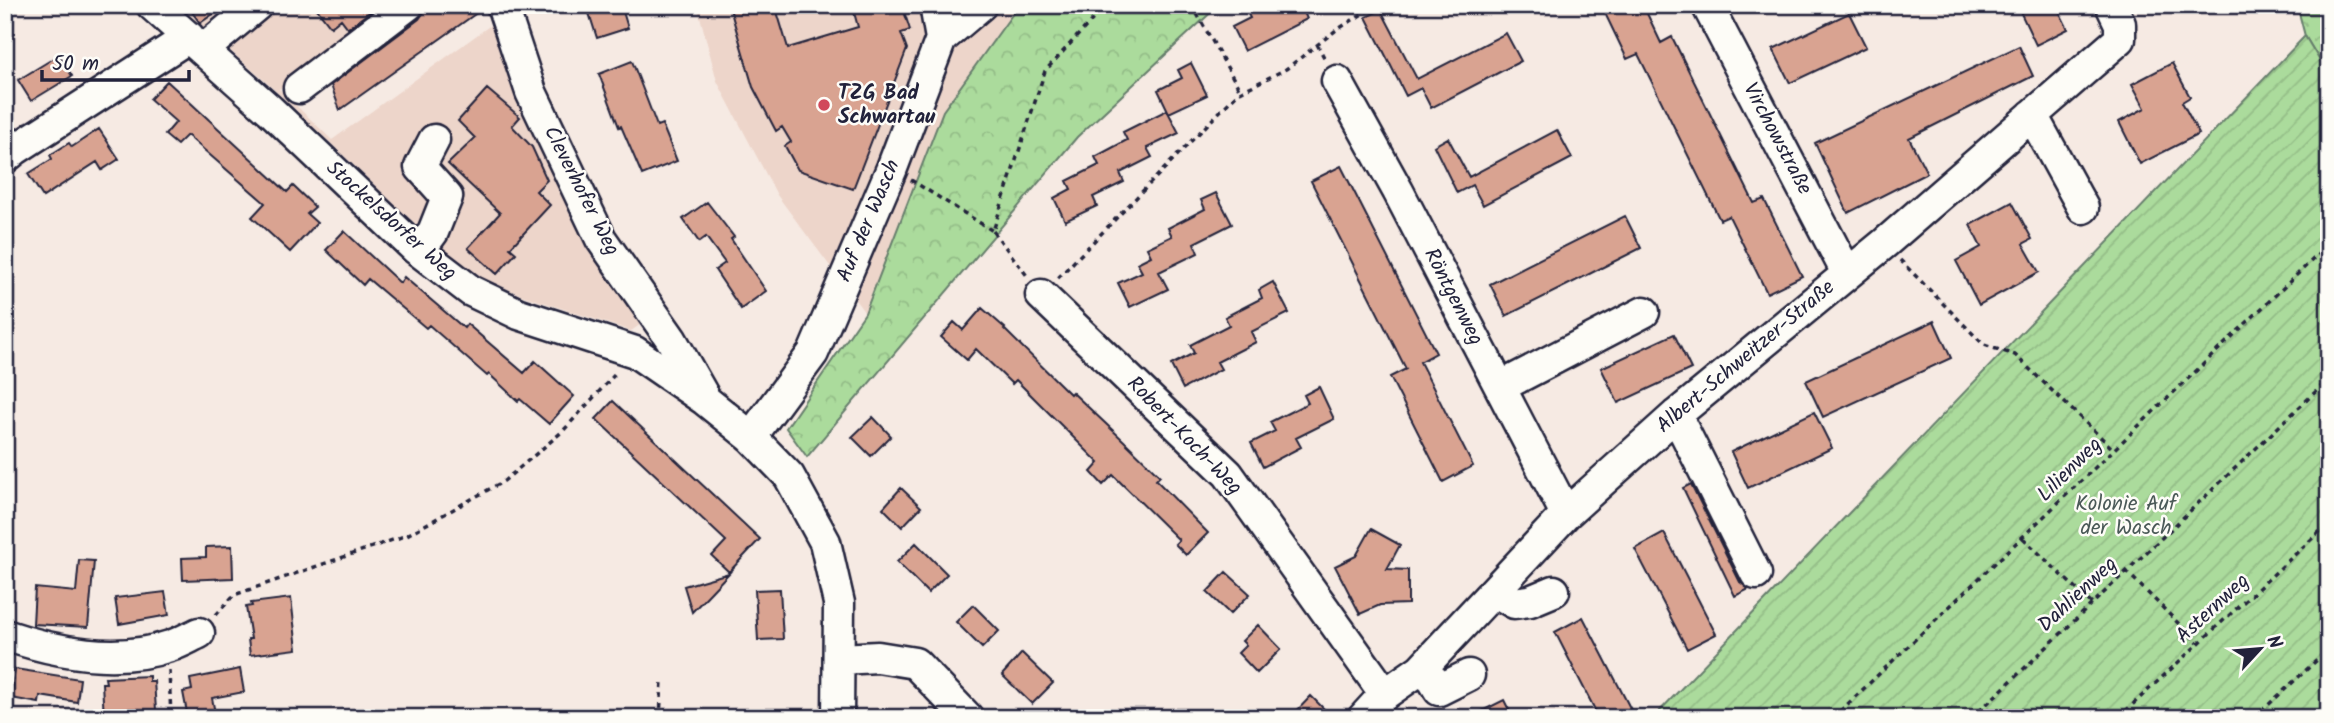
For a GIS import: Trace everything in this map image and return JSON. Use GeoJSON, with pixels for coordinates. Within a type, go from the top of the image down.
{"type":"FeatureCollection","features":[{"type":"Feature","properties":{"kind":"street","name":"Stockelsdorfer Weg"},"geometry":{"type":"LineString","coordinates":[[152,5],[270,110],[419,251],[471,291],[519,314],[635,352],[705,400],[751,437],[789,476],[825,542],[839,603],[840,659]]}},
{"type":"Feature","properties":{"kind":"street"},"geometry":{"type":"LineString","coordinates":[[5,158],[257,5]]}},
{"type":"Feature","properties":{"kind":"street"},"geometry":{"type":"LineString","coordinates":[[299,88],[408,5]]}},
{"type":"Feature","properties":{"kind":"street","name":"Cleverhofer Weg"},"geometry":{"type":"LineString","coordinates":[[502,5],[531,92],[601,239],[671,339],[705,400]]}},
{"type":"Feature","properties":{"kind":"street"},"geometry":{"type":"LineString","coordinates":[[935,5],[941,39]]}},
{"type":"Feature","properties":{"kind":"street","name":"Auf der Wasch"},"geometry":{"type":"LineString","coordinates":[[751,437],[813,353],[892,168],[941,39],[981,5]]}},
{"type":"Feature","properties":{"kind":"street","name":"Virchowstraße"},"geometry":{"type":"LineString","coordinates":[[1707,5],[1847,272]]}},
{"type":"Feature","properties":{"kind":"street","name":"Albert-Schweitzer-Straße"},"geometry":{"type":"LineString","coordinates":[[1370,711],[1421,670],[1566,514],[1676,415],[1885,243],[2120,38],[2120,24],[2111,5]]}},
{"type":"Feature","properties":{"kind":"street","name":"Röntgenweg"},"geometry":{"type":"LineString","coordinates":[[1337,81],[1398,191],[1566,514]]}},
{"type":"Feature","properties":{"kind":"street"},"geometry":{"type":"LineString","coordinates":[[2032,115],[2082,208]]}},
{"type":"Feature","properties":{"kind":"street"},"geometry":{"type":"LineString","coordinates":[[419,251],[433,232],[447,197],[420,167],[434,140]]}},
{"type":"Feature","properties":{"kind":"street","name":"Robert-Koch-Weg"},"geometry":{"type":"LineString","coordinates":[[1041,295],[1227,474],[1370,711]]}},
{"type":"Feature","properties":{"kind":"street"},"geometry":{"type":"LineString","coordinates":[[1500,387],[1644,312]]}},
{"type":"Feature","properties":{"kind":"street"},"geometry":{"type":"LineString","coordinates":[[1676,415],[1756,574]]}},
{"type":"Feature","properties":{"kind":"street"},"geometry":{"type":"LineString","coordinates":[[1494,591],[1514,603],[1531,601],[1554,591]]}},
{"type":"Feature","properties":{"kind":"street"},"geometry":{"type":"LineString","coordinates":[[5,635],[33,645],[114,656],[169,647],[199,633]]}},
{"type":"Feature","properties":{"kind":"street"},"geometry":{"type":"LineString","coordinates":[[838,718],[840,659],[878,657],[915,663],[968,718]]}},
{"type":"Feature","properties":{"kind":"street"},"geometry":{"type":"LineString","coordinates":[[1421,670],[1433,680],[1439,690],[1469,675]]}},
{"type":"Feature","properties":{"kind":"path"},"geometry":{"type":"LineString","coordinates":[[993,231],[1045,71],[1106,5]]}},
{"type":"Feature","properties":{"kind":"path"},"geometry":{"type":"LineString","coordinates":[[1192,5],[1241,92]]}},
{"type":"Feature","properties":{"kind":"path"},"geometry":{"type":"LineString","coordinates":[[892,168],[993,231],[1041,295],[1241,92],[1286,69],[1335,31],[1377,5]]}},
{"type":"Feature","properties":{"kind":"path"},"geometry":{"type":"LineString","coordinates":[[2292,5],[2299,13],[2301,5]]}},
{"type":"Feature","properties":{"kind":"path","name":"Lilienweg"},"geometry":{"type":"LineString","coordinates":[[1833,718],[2328,245]]}},
{"type":"Feature","properties":{"kind":"path"},"geometry":{"type":"LineString","coordinates":[[1906,268],[1984,345],[2015,355],[2113,449]]}},
{"type":"Feature","properties":{"kind":"path"},"geometry":{"type":"LineString","coordinates":[[199,633],[233,595],[407,536],[504,481],[563,431],[635,352]]}},
{"type":"Feature","properties":{"kind":"path","name":"Dahlienweg"},"geometry":{"type":"LineString","coordinates":[[1972,718],[2329,379]]}},
{"type":"Feature","properties":{"kind":"path","name":"Asternweg"},"geometry":{"type":"LineString","coordinates":[[2118,718],[2329,523]]}},
{"type":"Feature","properties":{"kind":"path"},"geometry":{"type":"LineString","coordinates":[[2023,538],[2092,604]]}},
{"type":"Feature","properties":{"kind":"path"},"geometry":{"type":"LineString","coordinates":[[2126,571],[2198,643]]}},
{"type":"Feature","properties":{"kind":"path"},"geometry":{"type":"LineString","coordinates":[[169,647],[171,718]]}},
{"type":"Feature","properties":{"kind":"path"},"geometry":{"type":"LineString","coordinates":[[2254,718],[2329,649]]}},
{"type":"Feature","properties":{"kind":"path"},"geometry":{"type":"LineString","coordinates":[[660,718],[662,680]]}},
{"type":"Feature","properties":{"kind":"shaded area"},"geometry":{"type":"Polygon","coordinates":[[[178,5],[389,5],[279,89],[332,140],[499,19],[644,322],[631,331],[524,296],[481,278],[446,253],[266,82],[178,5]]]}},
{"type":"Feature","properties":{"kind":"shaded area"},"geometry":{"type":"Polygon","coordinates":[[[697,5],[1019,5],[943,111],[865,313],[777,195],[717,81],[697,5]]]}},
{"type":"Feature","properties":{"kind":"green space"},"geometry":{"type":"Polygon","coordinates":[[[1019,5],[1219,5],[1077,137],[807,457],[786,428],[865,313],[943,111],[1019,5]]]}},
{"type":"Feature","properties":{"kind":"green space"},"geometry":{"type":"Polygon","coordinates":[[[2297,5],[2329,5],[2329,76],[2305,36],[2297,5]]]}},
{"type":"Feature","properties":{"kind":"green space","name":"Kolonie Auf der Wasch"},"geometry":{"type":"Polygon","coordinates":[[[2305,36],[2329,76],[2329,718],[1653,718],[2305,36]]]}},
{"type":"Feature","properties":{"kind":"building"},"geometry":{"type":"Polygon","coordinates":[[[187,5],[226,5],[200,23],[187,5]]]}},
{"type":"Feature","properties":{"kind":"building"},"geometry":{"type":"Polygon","coordinates":[[[314,5],[379,5],[348,28],[341,19],[331,27],[314,5]]]}},
{"type":"Feature","properties":{"kind":"building"},"geometry":{"type":"Polygon","coordinates":[[[425,5],[485,7],[340,110],[331,85],[419,19],[425,5]]]}},
{"type":"Feature","properties":{"kind":"building"},"geometry":{"type":"Polygon","coordinates":[[[603,5],[621,5],[628,28],[597,38],[588,10],[603,5]]]}},
{"type":"Feature","properties":{"kind":"building","name":"TZG Bad Schwartau"},"geometry":{"type":"Polygon","coordinates":[[[729,5],[775,5],[788,48],[858,27],[852,5],[902,5],[910,30],[901,33],[907,49],[853,189],[798,170],[785,146],[791,142],[782,127],[776,131],[753,87],[729,5]]]}},
{"type":"Feature","properties":{"kind":"building"},"geometry":{"type":"Polygon","coordinates":[[[1255,5],[1301,5],[1307,19],[1244,51],[1232,27],[1250,18],[1246,10],[1255,5]]]}},
{"type":"Feature","properties":{"kind":"building"},"geometry":{"type":"Polygon","coordinates":[[[1601,5],[1643,5],[1661,43],[1672,37],[1754,203],[1764,199],[1802,276],[1767,293],[1729,216],[1720,220],[1638,54],[1627,59],[1601,5]]]}},
{"type":"Feature","properties":{"kind":"building"},"geometry":{"type":"Polygon","coordinates":[[[2017,5],[2056,5],[2068,29],[2036,45],[2017,5]]]}},
{"type":"Feature","properties":{"kind":"building"},"geometry":{"type":"Polygon","coordinates":[[[1381,10],[1417,79],[1506,33],[1521,61],[1431,108],[1421,88],[1406,96],[1366,17],[1381,10]]]}},
{"type":"Feature","properties":{"kind":"building"},"geometry":{"type":"Polygon","coordinates":[[[1849,13],[1866,47],[1790,83],[1773,49],[1849,13]]]}},
{"type":"Feature","properties":{"kind":"building"},"geometry":{"type":"Polygon","coordinates":[[[2019,46],[2033,76],[1909,138],[1927,173],[1848,213],[1815,143],[2019,46]]]}},
{"type":"Feature","properties":{"kind":"building"},"geometry":{"type":"Polygon","coordinates":[[[59,55],[72,76],[31,101],[18,80],[59,55]]]}},
{"type":"Feature","properties":{"kind":"building"},"geometry":{"type":"Polygon","coordinates":[[[632,61],[657,126],[662,124],[677,161],[642,175],[621,126],[619,127],[599,74],[632,61]]]}},
{"type":"Feature","properties":{"kind":"building"},"geometry":{"type":"Polygon","coordinates":[[[1191,63],[1207,95],[1169,113],[1158,90],[1182,78],[1178,70],[1191,63]]]}},
{"type":"Feature","properties":{"kind":"building"},"geometry":{"type":"Polygon","coordinates":[[[2172,63],[2190,97],[2182,102],[2199,134],[2140,164],[2119,122],[2145,108],[2132,84],[2172,63]]]}},
{"type":"Feature","properties":{"kind":"building"},"geometry":{"type":"Polygon","coordinates":[[[167,81],[287,192],[293,186],[315,207],[307,214],[317,223],[290,252],[252,217],[265,203],[187,135],[177,145],[165,135],[176,122],[150,99],[167,81]]]}},
{"type":"Feature","properties":{"kind":"building"},"geometry":{"type":"Polygon","coordinates":[[[487,89],[520,117],[512,126],[532,147],[547,180],[536,191],[550,205],[510,248],[516,253],[497,274],[468,248],[500,213],[448,164],[475,138],[458,121],[487,89]]]}},
{"type":"Feature","properties":{"kind":"building"},"geometry":{"type":"Polygon","coordinates":[[[1167,110],[1179,133],[1147,148],[1152,157],[1120,173],[1124,182],[1093,197],[1097,206],[1065,221],[1054,198],[1071,189],[1067,181],[1099,165],[1095,157],[1127,140],[1123,132],[1167,110]]]}},
{"type":"Feature","properties":{"kind":"building"},"geometry":{"type":"Polygon","coordinates":[[[99,129],[119,159],[102,170],[97,162],[43,197],[28,174],[52,159],[50,155],[69,143],[72,147],[99,129]]]}},
{"type":"Feature","properties":{"kind":"building"},"geometry":{"type":"Polygon","coordinates":[[[1557,130],[1572,158],[1483,205],[1472,185],[1457,193],[1434,146],[1448,138],[1469,177],[1557,130]]]}},
{"type":"Feature","properties":{"kind":"building"},"geometry":{"type":"Polygon","coordinates":[[[1341,166],[1436,353],[1420,362],[1473,466],[1443,482],[1390,377],[1406,369],[1311,181],[1341,166]]]}},
{"type":"Feature","properties":{"kind":"building"},"geometry":{"type":"Polygon","coordinates":[[[1216,193],[1232,224],[1194,243],[1198,253],[1159,272],[1168,289],[1130,307],[1118,283],[1142,272],[1137,263],[1151,256],[1147,248],[1172,236],[1168,228],[1205,209],[1201,200],[1216,193]]]}},
{"type":"Feature","properties":{"kind":"building"},"geometry":{"type":"Polygon","coordinates":[[[707,202],[734,237],[731,239],[766,291],[741,309],[715,270],[725,263],[706,237],[699,242],[683,219],[707,202]]]}},
{"type":"Feature","properties":{"kind":"building"},"geometry":{"type":"Polygon","coordinates":[[[2012,202],[2032,239],[2023,244],[2039,272],[1979,305],[1956,261],[1981,247],[1970,225],[2012,202]]]}},
{"type":"Feature","properties":{"kind":"building"},"geometry":{"type":"Polygon","coordinates":[[[1625,216],[1641,248],[1506,316],[1490,284],[1625,216]]]}},
{"type":"Feature","properties":{"kind":"building"},"geometry":{"type":"Polygon","coordinates":[[[344,231],[400,283],[404,277],[464,328],[467,324],[524,373],[535,361],[574,396],[549,424],[520,399],[518,401],[489,374],[487,376],[429,325],[426,328],[368,279],[363,285],[326,250],[344,231]]]}},
{"type":"Feature","properties":{"kind":"building"},"geometry":{"type":"Polygon","coordinates":[[[1273,282],[1289,313],[1251,332],[1256,342],[1217,362],[1221,369],[1183,389],[1171,365],[1194,353],[1190,345],[1229,325],[1225,317],[1262,298],[1259,290],[1273,282]]]}},
{"type":"Feature","properties":{"kind":"building"},"geometry":{"type":"Polygon","coordinates":[[[982,308],[1070,394],[1072,392],[1160,476],[1156,480],[1208,533],[1186,555],[1175,544],[1179,540],[1113,475],[1103,485],[1091,472],[1099,463],[1016,380],[1012,384],[976,349],[967,360],[941,337],[954,322],[963,330],[982,308]]]}},
{"type":"Feature","properties":{"kind":"building"},"geometry":{"type":"Polygon","coordinates":[[[1934,321],[1951,358],[1823,417],[1806,381],[1934,321]]]}},
{"type":"Feature","properties":{"kind":"building"},"geometry":{"type":"Polygon","coordinates":[[[1674,334],[1691,369],[1618,403],[1601,368],[1674,334]]]}},
{"type":"Feature","properties":{"kind":"building"},"geometry":{"type":"Polygon","coordinates":[[[1319,387],[1334,419],[1296,438],[1301,447],[1263,467],[1251,443],[1275,431],[1270,422],[1308,403],[1304,395],[1319,387]]]}},
{"type":"Feature","properties":{"kind":"building"},"geometry":{"type":"Polygon","coordinates":[[[613,401],[760,539],[729,572],[712,556],[726,541],[596,419],[613,401]]]}},
{"type":"Feature","properties":{"kind":"building"},"geometry":{"type":"Polygon","coordinates":[[[1814,412],[1832,448],[1748,488],[1731,452],[1814,412]]]}},
{"type":"Feature","properties":{"kind":"building"},"geometry":{"type":"Polygon","coordinates":[[[873,417],[891,436],[871,456],[852,437],[873,417]]]}},
{"type":"Feature","properties":{"kind":"building"},"geometry":{"type":"Polygon","coordinates":[[[1691,484],[1740,582],[1749,589],[1735,596],[1683,488],[1691,484]]]}},
{"type":"Feature","properties":{"kind":"building"},"geometry":{"type":"Polygon","coordinates":[[[901,488],[921,507],[902,527],[883,508],[901,488]]]}},
{"type":"Feature","properties":{"kind":"building"},"geometry":{"type":"Polygon","coordinates":[[[1371,529],[1400,545],[1387,569],[1408,570],[1408,604],[1380,605],[1360,614],[1335,566],[1356,556],[1371,529]]]}},
{"type":"Feature","properties":{"kind":"building"},"geometry":{"type":"Polygon","coordinates":[[[1664,533],[1716,634],[1687,649],[1635,549],[1664,533]]]}},
{"type":"Feature","properties":{"kind":"building"},"geometry":{"type":"Polygon","coordinates":[[[916,543],[947,574],[928,593],[897,562],[916,543]]]}},
{"type":"Feature","properties":{"kind":"building"},"geometry":{"type":"Polygon","coordinates":[[[232,546],[233,578],[183,580],[182,558],[206,557],[206,547],[232,546]]]}},
{"type":"Feature","properties":{"kind":"building"},"geometry":{"type":"Polygon","coordinates":[[[79,560],[94,561],[88,627],[33,624],[35,588],[76,592],[79,560]]]}},
{"type":"Feature","properties":{"kind":"building"},"geometry":{"type":"Polygon","coordinates":[[[1226,572],[1250,594],[1230,614],[1207,592],[1226,572]]]}},
{"type":"Feature","properties":{"kind":"building"},"geometry":{"type":"Polygon","coordinates":[[[729,573],[692,612],[684,586],[729,573]]]}},
{"type":"Feature","properties":{"kind":"building"},"geometry":{"type":"Polygon","coordinates":[[[780,589],[783,639],[758,640],[755,590],[780,589]]]}},
{"type":"Feature","properties":{"kind":"building"},"geometry":{"type":"Polygon","coordinates":[[[165,592],[169,615],[119,624],[115,598],[165,592]]]}},
{"type":"Feature","properties":{"kind":"building"},"geometry":{"type":"Polygon","coordinates":[[[291,598],[297,649],[250,655],[248,639],[251,639],[246,607],[252,606],[251,603],[291,598]]]}},
{"type":"Feature","properties":{"kind":"building"},"geometry":{"type":"Polygon","coordinates":[[[973,605],[999,631],[982,648],[956,622],[973,605]]]}},
{"type":"Feature","properties":{"kind":"building"},"geometry":{"type":"Polygon","coordinates":[[[1583,617],[1635,718],[1599,718],[1555,632],[1583,617]]]}},
{"type":"Feature","properties":{"kind":"building"},"geometry":{"type":"Polygon","coordinates":[[[1258,625],[1281,649],[1257,673],[1238,653],[1246,645],[1242,641],[1258,625]]]}},
{"type":"Feature","properties":{"kind":"building"},"geometry":{"type":"Polygon","coordinates":[[[1022,653],[1053,683],[1032,704],[1002,675],[1022,653]]]}},
{"type":"Feature","properties":{"kind":"building"},"geometry":{"type":"Polygon","coordinates":[[[15,669],[80,679],[77,702],[40,696],[39,703],[11,698],[15,669]]]}},
{"type":"Feature","properties":{"kind":"building"},"geometry":{"type":"Polygon","coordinates":[[[240,669],[244,692],[212,698],[216,718],[188,718],[183,692],[192,690],[190,679],[240,669]]]}},
{"type":"Feature","properties":{"kind":"building"},"geometry":{"type":"Polygon","coordinates":[[[149,676],[149,681],[154,681],[156,710],[120,712],[120,718],[104,718],[102,683],[106,683],[105,678],[149,676]]]}},
{"type":"Feature","properties":{"kind":"building"},"geometry":{"type":"Polygon","coordinates":[[[1311,696],[1333,718],[1290,718],[1311,696]]]}},
{"type":"Feature","properties":{"kind":"building"},"geometry":{"type":"Polygon","coordinates":[[[1504,700],[1513,718],[1468,718],[1504,700]]]}},
{"type":"Feature","properties":{"kind":"place","name":"TZG Bad Schwartau"},"geometry":{"type":"Point","coordinates":[824,105]}}]}
